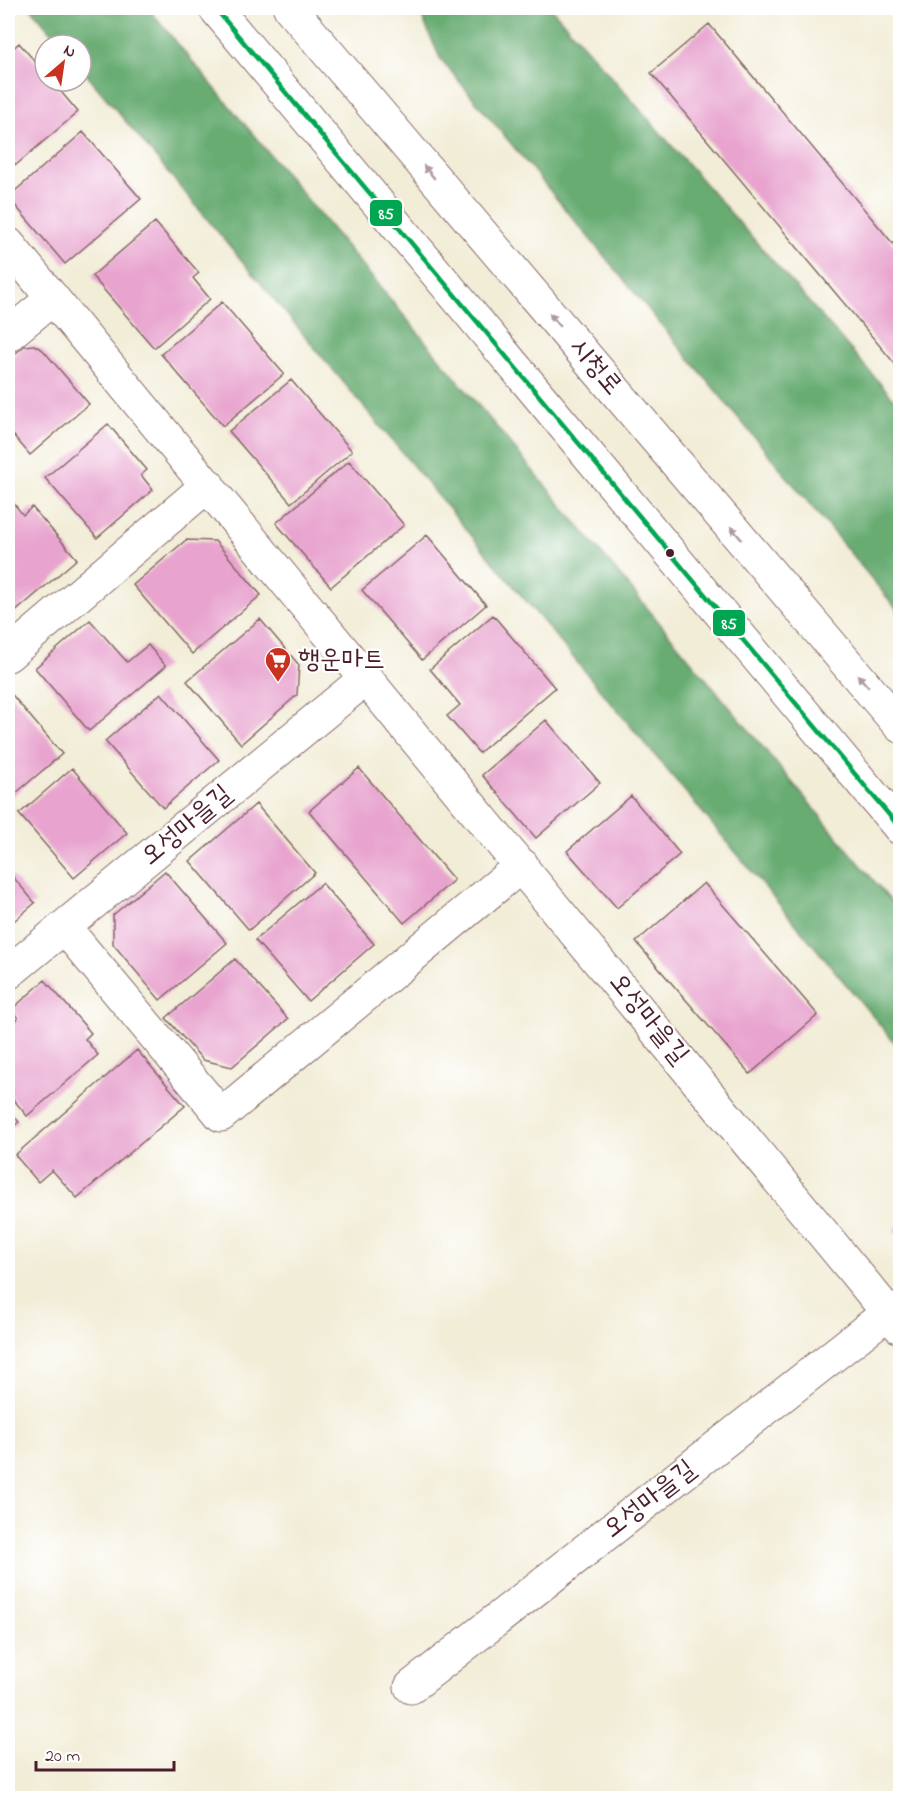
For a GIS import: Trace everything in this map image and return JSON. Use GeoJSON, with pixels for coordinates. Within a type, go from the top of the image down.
{"type":"FeatureCollection","features":[{"type":"Feature","properties":{"kind":"street"},"geometry":{"type":"LineString","coordinates":[[214,8],[900,828]]}},
{"type":"Feature","properties":{"kind":"street","name":"시청로"},"geometry":{"type":"LineString","coordinates":[[290,8],[900,726]]}},
{"type":"Feature","properties":{"kind":"street","name":"오성마을길"},"geometry":{"type":"LineString","coordinates":[[8,244],[894,1319],[411,1687]]}},
{"type":"Feature","properties":{"kind":"street"},"geometry":{"type":"LineString","coordinates":[[8,335],[53,298]]}},
{"type":"Feature","properties":{"kind":"street"},"geometry":{"type":"LineString","coordinates":[[8,655],[208,486]]}},
{"type":"Feature","properties":{"kind":"street","name":"오성마을길"},"geometry":{"type":"LineString","coordinates":[[8,973],[365,678]]}},
{"type":"Feature","properties":{"kind":"street"},"geometry":{"type":"LineString","coordinates":[[64,927],[221,1115],[522,866]]}},
{"type":"Feature","properties":{"kind":"green space"},"geometry":{"type":"Polygon","coordinates":[[[31,8],[148,8],[900,912],[900,1049],[93,82],[93,33],[52,33],[31,8]]]}},
{"type":"Feature","properties":{"kind":"green space"},"geometry":{"type":"Polygon","coordinates":[[[418,8],[551,8],[900,406],[900,613],[440,58],[418,8]]]}},
{"type":"Feature","properties":{"kind":"building"},"geometry":{"type":"Polygon","coordinates":[[[709,24],[900,252],[900,370],[651,73],[709,24]]]}},
{"type":"Feature","properties":{"kind":"building"},"geometry":{"type":"Polygon","coordinates":[[[19,43],[33,59],[33,93],[62,93],[78,112],[16,165],[8,155],[8,53],[19,43]]]}},
{"type":"Feature","properties":{"kind":"building"},"geometry":{"type":"Polygon","coordinates":[[[83,132],[141,199],[65,264],[8,197],[83,132]]]}},
{"type":"Feature","properties":{"kind":"building"},"geometry":{"type":"Polygon","coordinates":[[[155,222],[199,273],[193,278],[210,299],[154,348],[92,276],[155,222]]]}},
{"type":"Feature","properties":{"kind":"building"},"geometry":{"type":"Polygon","coordinates":[[[222,302],[284,374],[223,426],[161,354],[222,302]]]}},
{"type":"Feature","properties":{"kind":"building"},"geometry":{"type":"Polygon","coordinates":[[[34,345],[43,350],[89,404],[30,455],[8,429],[8,360],[24,346],[34,345]]]}},
{"type":"Feature","properties":{"kind":"building"},"geometry":{"type":"Polygon","coordinates":[[[291,380],[352,451],[291,503],[229,431],[291,380]]]}},
{"type":"Feature","properties":{"kind":"building"},"geometry":{"type":"Polygon","coordinates":[[[108,424],[147,470],[141,475],[153,490],[97,538],[45,478],[108,424]]]}},
{"type":"Feature","properties":{"kind":"building"},"geometry":{"type":"Polygon","coordinates":[[[349,461],[404,525],[331,587],[276,523],[349,461]]]}},
{"type":"Feature","properties":{"kind":"building"},"geometry":{"type":"Polygon","coordinates":[[[11,500],[23,515],[32,507],[77,559],[8,618],[8,503],[11,500]]]}},
{"type":"Feature","properties":{"kind":"building"},"geometry":{"type":"Polygon","coordinates":[[[427,535],[486,605],[422,660],[362,590],[427,535]]]}},
{"type":"Feature","properties":{"kind":"building"},"geometry":{"type":"Polygon","coordinates":[[[186,540],[215,541],[261,595],[192,654],[133,585],[186,540]]]}},
{"type":"Feature","properties":{"kind":"building"},"geometry":{"type":"Polygon","coordinates":[[[493,615],[555,688],[479,753],[447,716],[460,705],[430,669],[493,615]]]}},
{"type":"Feature","properties":{"kind":"building"},"geometry":{"type":"Polygon","coordinates":[[[260,619],[299,665],[297,695],[241,744],[187,681],[260,619]]]}},
{"type":"Feature","properties":{"kind":"building"},"geometry":{"type":"Polygon","coordinates":[[[90,620],[127,662],[148,645],[166,666],[89,731],[35,668],[90,620]]]}},
{"type":"Feature","properties":{"kind":"building"},"geometry":{"type":"Polygon","coordinates":[[[8,690],[62,754],[8,800],[8,690]]]}},
{"type":"Feature","properties":{"kind":"building"},"geometry":{"type":"Polygon","coordinates":[[[161,693],[219,760],[163,808],[105,741],[161,693]]]}},
{"type":"Feature","properties":{"kind":"building"},"geometry":{"type":"Polygon","coordinates":[[[546,720],[600,783],[536,838],[482,775],[546,720]]]}},
{"type":"Feature","properties":{"kind":"building"},"geometry":{"type":"Polygon","coordinates":[[[72,768],[127,833],[74,878],[19,814],[72,768]]]}},
{"type":"Feature","properties":{"kind":"building"},"geometry":{"type":"Polygon","coordinates":[[[359,768],[454,880],[404,923],[309,811],[359,768]]]}},
{"type":"Feature","properties":{"kind":"building"},"geometry":{"type":"Polygon","coordinates":[[[631,796],[680,854],[617,908],[567,851],[631,796]]]}},
{"type":"Feature","properties":{"kind":"building"},"geometry":{"type":"Polygon","coordinates":[[[256,804],[315,873],[249,930],[190,861],[256,804]]]}},
{"type":"Feature","properties":{"kind":"building"},"geometry":{"type":"Polygon","coordinates":[[[8,871],[35,903],[8,926],[8,871]]]}},
{"type":"Feature","properties":{"kind":"building"},"geometry":{"type":"Polygon","coordinates":[[[165,871],[227,943],[160,1000],[113,944],[113,915],[165,871]]]}},
{"type":"Feature","properties":{"kind":"building"},"geometry":{"type":"Polygon","coordinates":[[[322,883],[374,944],[308,1001],[255,940],[322,883]]]}},
{"type":"Feature","properties":{"kind":"building"},"geometry":{"type":"Polygon","coordinates":[[[704,883],[818,1015],[750,1074],[636,942],[704,883]]]}},
{"type":"Feature","properties":{"kind":"building"},"geometry":{"type":"Polygon","coordinates":[[[235,959],[288,1019],[232,1067],[203,1060],[166,1018],[235,959]]]}},
{"type":"Feature","properties":{"kind":"building"},"geometry":{"type":"Polygon","coordinates":[[[45,980],[91,1033],[85,1039],[98,1055],[27,1116],[8,1093],[8,1027],[18,1018],[11,1010],[45,980]]]}},
{"type":"Feature","properties":{"kind":"building"},"geometry":{"type":"Polygon","coordinates":[[[137,1050],[185,1106],[77,1198],[52,1170],[38,1182],[15,1155],[137,1050]]]}},
{"type":"Feature","properties":{"kind":"building"},"geometry":{"type":"Polygon","coordinates":[[[8,1109],[19,1122],[8,1131],[8,1109]]]}},
{"type":"Feature","properties":{"kind":"building"},"geometry":{"type":"Polygon","coordinates":[[[900,1224],[900,1239],[893,1230],[900,1224]]]}},
{"type":"Feature","properties":{"kind":"transit line","name":"85"},"geometry":{"type":"LineString","coordinates":[[215,8],[900,828]]}},
{"type":"Feature","properties":{"kind":"place","name":"행운마트"},"geometry":{"type":"Point","coordinates":[278,683]}}]}
